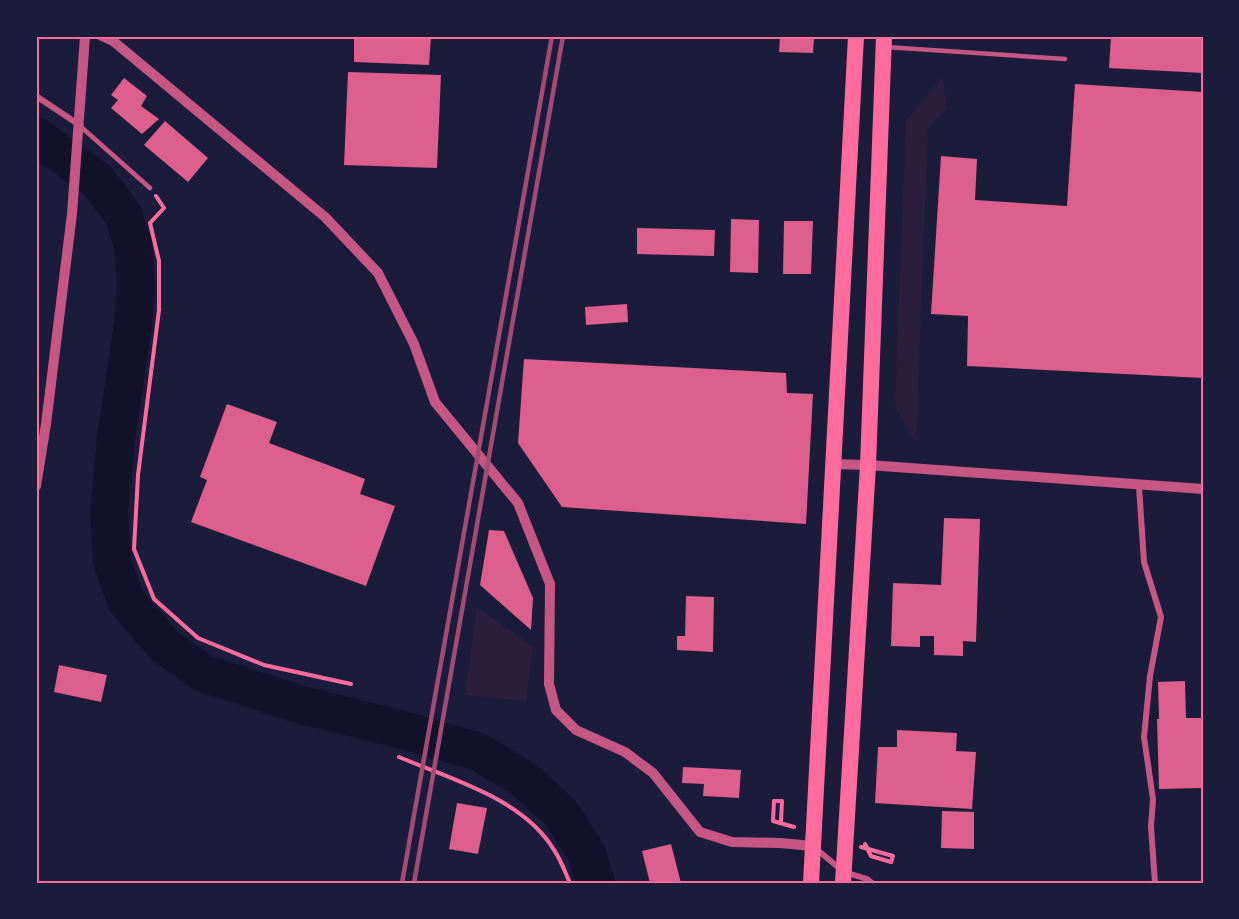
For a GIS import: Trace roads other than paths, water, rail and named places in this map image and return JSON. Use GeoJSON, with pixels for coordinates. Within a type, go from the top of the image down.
{"type":"FeatureCollection","features":[{"type":"Feature","properties":{"kind":"highway"},"geometry":{"type":"LineString","coordinates":[[811,883],[856,36]]}},
{"type":"Feature","properties":{"kind":"highway"},"geometry":{"type":"LineString","coordinates":[[844,878],[868,465],[883,41]]}},
{"type":"Feature","properties":{"kind":"street"},"geometry":{"type":"LineString","coordinates":[[36,486],[41,424],[72,214],[85,36]]}},
{"type":"Feature","properties":{"kind":"street"},"geometry":{"type":"LineString","coordinates":[[102,36],[113,41],[324,217],[378,273],[414,344],[435,402],[518,503],[550,584],[549,684],[556,710],[576,730],[625,752],[653,773],[700,832],[732,842],[813,846],[844,878],[867,879],[872,883]]}},
{"type":"Feature","properties":{"kind":"street"},"geometry":{"type":"LineString","coordinates":[[36,96],[78,124]]}},
{"type":"Feature","properties":{"kind":"street"},"geometry":{"type":"LineString","coordinates":[[832,464],[1203,489]]}},
{"type":"Feature","properties":{"kind":"street"},"geometry":{"type":"LineString","coordinates":[[1139,486],[1144,562],[1161,617],[1150,676],[1144,737],[1153,799],[1151,827],[1155,883]]}},
{"type":"Feature","properties":{"kind":"lane"},"geometry":{"type":"LineString","coordinates":[[883,41],[1065,59]]}},
{"type":"Feature","properties":{"kind":"lane"},"geometry":{"type":"LineString","coordinates":[[78,124],[150,188]]}},
{"type":"Feature","properties":{"kind":"waterway"},"geometry":{"type":"LineString","coordinates":[[36,136],[97,180],[123,214],[133,245],[136,286],[133,324],[116,439],[109,513],[112,561],[126,601],[165,646],[203,673],[298,704],[407,731],[479,752],[526,781],[561,813],[587,854],[596,883]]}},
{"type":"Feature","properties":{"kind":"railway"},"geometry":{"type":"LineString","coordinates":[[402,883],[552,36]]}},
{"type":"Feature","properties":{"kind":"railway"},"geometry":{"type":"LineString","coordinates":[[414,883],[563,36]]}}]}
